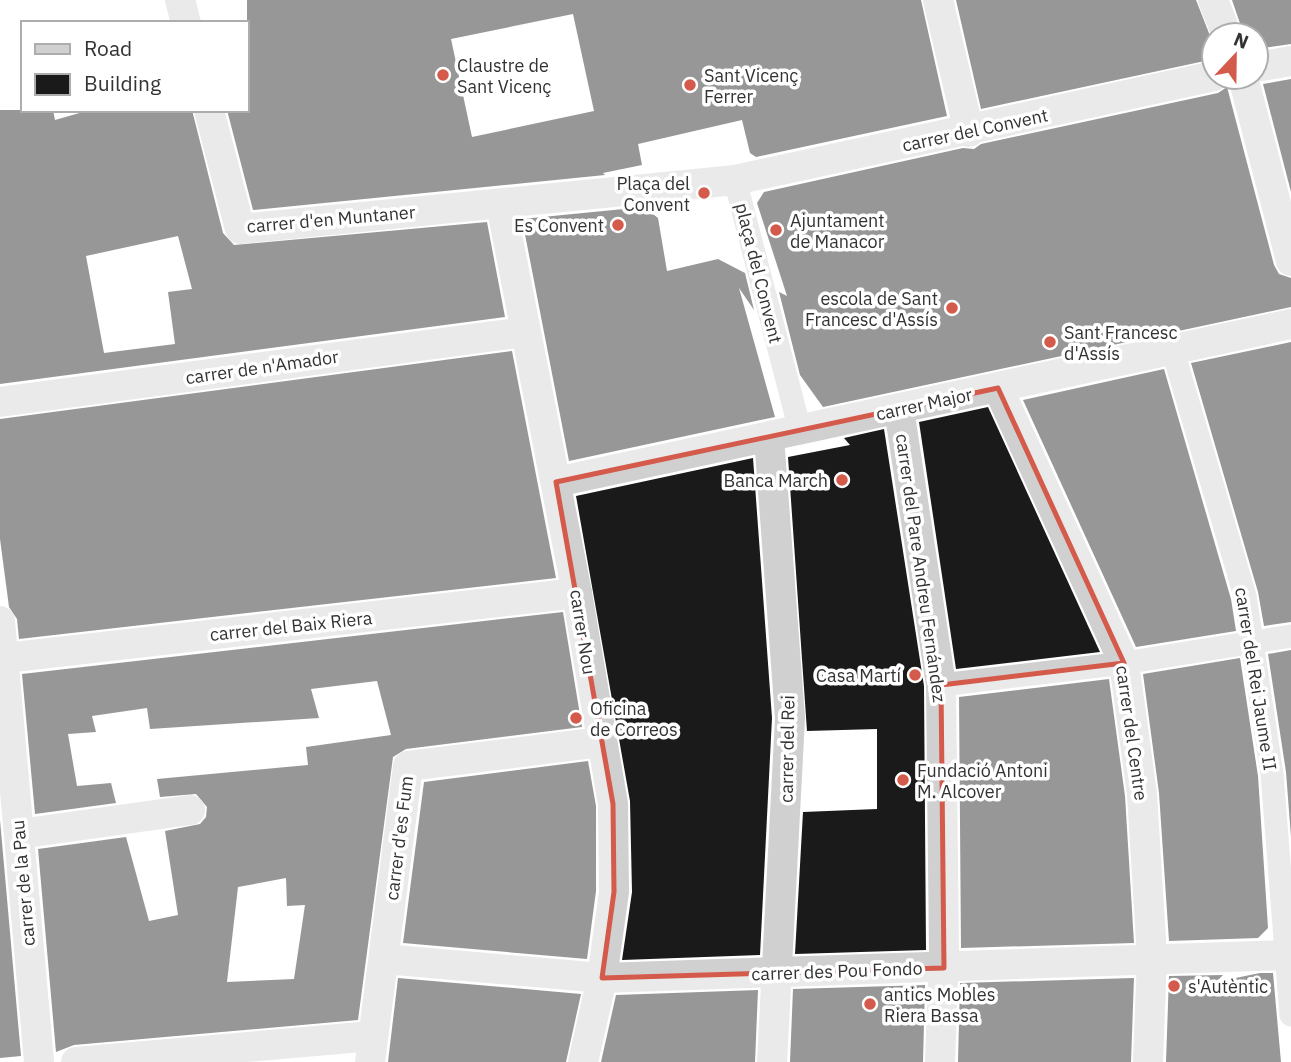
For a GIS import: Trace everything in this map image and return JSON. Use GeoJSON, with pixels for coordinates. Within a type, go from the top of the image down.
{"type":"FeatureCollection","features":[{"type":"Feature","properties":{"kind":"street"},"geometry":{"type":"LineString","coordinates":[[180,0],[185,21]]}},
{"type":"Feature","properties":{"kind":"street"},"geometry":{"type":"LineString","coordinates":[[938,0],[970,132]]}},
{"type":"Feature","properties":{"kind":"street"},"geometry":{"type":"LineString","coordinates":[[1213,0],[1221,21]]}},
{"type":"Feature","properties":{"kind":"street"},"geometry":{"type":"LineString","coordinates":[[1270,65],[1291,61]]}},
{"type":"Feature","properties":{"kind":"street","name":"carrer del Convent"},"geometry":{"type":"LineString","coordinates":[[735,180],[970,132],[1200,79]]}},
{"type":"Feature","properties":{"kind":"street"},"geometry":{"type":"LineString","coordinates":[[1247,91],[1291,261]]}},
{"type":"Feature","properties":{"kind":"street","name":"carrer d'en Muntaner"},"geometry":{"type":"LineString","coordinates":[[210,112],[240,229],[501,204]]}},
{"type":"Feature","properties":{"kind":"street","name":"plaça del Convent"},"geometry":{"type":"LineString","coordinates":[[501,204],[735,180],[800,430]]}},
{"type":"Feature","properties":{"kind":"street","name":"carrer Nou"},"geometry":{"type":"LineString","coordinates":[[501,204],[577,593],[613,804],[614,892],[602,978],[583,1062]]}},
{"type":"Feature","properties":{"kind":"street","name":"carrer Major"},"geometry":{"type":"LineString","coordinates":[[556,482],[1291,324]]}},
{"type":"Feature","properties":{"kind":"street","name":"carrer de n'Amador"},"geometry":{"type":"LineString","coordinates":[[0,402],[524,332]]}},
{"type":"Feature","properties":{"kind":"street","name":"carrer del Rei Jaume II"},"geometry":{"type":"LineString","coordinates":[[1173,351],[1245,596],[1281,772],[1291,1016]]}},
{"type":"Feature","properties":{"kind":"street","name":"carrer del Centre"},"geometry":{"type":"LineString","coordinates":[[998,388],[1124,663],[1142,794],[1152,957],[1148,1062]]}},
{"type":"Feature","properties":{"kind":"street","name":"carrer del Pare Andreu Fernández"},"geometry":{"type":"LineString","coordinates":[[899,410],[941,685],[944,968],[940,1062]]}},
{"type":"Feature","properties":{"kind":"street","name":"carrer del Rei"},"geometry":{"type":"LineString","coordinates":[[769,437],[790,718],[772,1062]]}},
{"type":"Feature","properties":{"kind":"street","name":"carrer del Baix Riera"},"geometry":{"type":"LineString","coordinates":[[5,658],[577,593]]}},
{"type":"Feature","properties":{"kind":"street","name":"carrer de la Pau"},"geometry":{"type":"LineString","coordinates":[[0,621],[5,658],[8,803],[19,834],[39,1062]]}},
{"type":"Feature","properties":{"kind":"street"},"geometry":{"type":"LineString","coordinates":[[941,685],[1253,645],[1291,636]]}},
{"type":"Feature","properties":{"kind":"street","name":"carrer d'es Fum"},"geometry":{"type":"LineString","coordinates":[[371,1049],[408,766],[601,742]]}},
{"type":"Feature","properties":{"kind":"street"},"geometry":{"type":"LineString","coordinates":[[19,834],[190,810]]}},
{"type":"Feature","properties":{"kind":"street","name":"carrer des Pou Fondo"},"geometry":{"type":"LineString","coordinates":[[384,959],[602,978],[944,968],[1152,957],[1289,955]]}},
{"type":"Feature","properties":{"kind":"street"},"geometry":{"type":"LineString","coordinates":[[76,1062],[371,1049]]}},
{"type":"Feature","properties":{"kind":"highlighted area"},"geometry":{"type":"Polygon","coordinates":[[[998,388],[1124,663],[941,685],[944,968],[602,978],[614,892],[613,804],[556,482],[998,388]]]}},
{"type":"Feature","properties":{"kind":"building"},"geometry":{"type":"Polygon","coordinates":[[[247,0],[921,0],[947,116],[756,157],[750,153],[742,120],[638,144],[642,165],[603,173],[605,175],[253,210],[228,112],[248,112],[247,0]],[[573,14],[451,39],[472,137],[594,111],[573,14]]]}},
{"type":"Feature","properties":{"kind":"building"},"geometry":{"type":"Polygon","coordinates":[[[956,0],[1196,0],[1204,21],[1200,21],[1200,62],[981,109],[956,0]]]}},
{"type":"Feature","properties":{"kind":"building"},"geometry":{"type":"Polygon","coordinates":[[[1232,0],[1291,0],[1291,44],[1270,47],[1270,21],[1239,21],[1232,0]]]}},
{"type":"Feature","properties":{"kind":"building"},"geometry":{"type":"Polygon","coordinates":[[[1291,79],[1291,192],[1265,91],[1270,91],[1270,83],[1291,79]]]}},
{"type":"Feature","properties":{"kind":"building"},"geometry":{"type":"Polygon","coordinates":[[[1228,91],[1274,265],[1279,274],[1291,278],[1291,307],[823,407],[800,375],[779,292],[787,296],[757,203],[764,192],[963,148],[974,149],[981,144],[1228,91]]]}},
{"type":"Feature","properties":{"kind":"building"},"geometry":{"type":"Polygon","coordinates":[[[0,110],[53,112],[55,120],[83,112],[193,112],[223,233],[234,245],[487,222],[505,317],[0,384],[0,110]],[[178,236],[86,256],[104,353],[175,344],[168,292],[192,289],[178,236]]]}},
{"type":"Feature","properties":{"kind":"building"},"geometry":{"type":"Polygon","coordinates":[[[644,207],[658,218],[667,271],[718,259],[745,273],[754,310],[739,288],[775,417],[569,461],[522,219],[644,207]]]}},
{"type":"Feature","properties":{"kind":"building"},"geometry":{"type":"Polygon","coordinates":[[[1291,342],[1291,622],[1264,626],[1258,592],[1191,363],[1291,342]]]}},
{"type":"Feature","properties":{"kind":"building"},"geometry":{"type":"Polygon","coordinates":[[[512,351],[556,578],[19,639],[17,619],[9,607],[0,539],[0,419],[512,351]]]}},
{"type":"Feature","properties":{"kind":"building"},"geometry":{"type":"Polygon","coordinates":[[[1164,369],[1231,599],[1236,631],[1136,647],[1023,400],[1164,369]]]}},
{"type":"Feature","properties":{"kind":"building"},"geometry":{"type":"Polygon","coordinates":[[[988,407],[1100,652],[956,669],[919,422],[988,407]]]}},
{"type":"Feature","properties":{"kind":"building"},"geometry":{"type":"Polygon","coordinates":[[[884,429],[924,686],[926,950],[795,954],[803,812],[877,809],[877,729],[807,731],[788,457],[850,445],[844,438],[884,429]]]}},
{"type":"Feature","properties":{"kind":"building"},"geometry":{"type":"Polygon","coordinates":[[[753,458],[772,718],[760,955],[622,960],[632,892],[630,801],[576,496],[753,458]]]}},
{"type":"Feature","properties":{"kind":"building"},"geometry":{"type":"Polygon","coordinates":[[[563,612],[582,727],[406,749],[393,757],[358,1020],[74,1045],[56,1052],[38,849],[126,837],[149,921],[178,915],[165,831],[200,824],[206,817],[207,807],[196,794],[160,797],[157,779],[308,765],[306,747],[391,735],[377,681],[311,689],[319,718],[150,729],[147,708],[92,716],[96,732],[68,734],[77,786],[111,783],[116,803],[35,814],[22,674],[563,612]],[[286,878],[238,887],[227,982],[294,979],[305,905],[287,906],[286,878]]]}},
{"type":"Feature","properties":{"kind":"building"},"geometry":{"type":"Polygon","coordinates":[[[1291,650],[1291,837],[1286,772],[1268,654],[1291,650]]]}},
{"type":"Feature","properties":{"kind":"building"},"geometry":{"type":"Polygon","coordinates":[[[1240,658],[1258,776],[1268,928],[1258,938],[1169,941],[1159,793],[1143,674],[1240,658]]]}},
{"type":"Feature","properties":{"kind":"building"},"geometry":{"type":"Polygon","coordinates":[[[1109,679],[1125,796],[1134,943],[961,948],[959,697],[1109,679]]]}},
{"type":"Feature","properties":{"kind":"building"},"geometry":{"type":"Polygon","coordinates":[[[588,761],[596,806],[596,891],[587,959],[403,943],[424,782],[588,761]]]}},
{"type":"Feature","properties":{"kind":"building"},"geometry":{"type":"Polygon","coordinates":[[[0,820],[21,1056],[0,1058],[0,820]]]}},
{"type":"Feature","properties":{"kind":"building"},"geometry":{"type":"Polygon","coordinates":[[[1273,973],[1281,1062],[1166,1062],[1169,976],[1223,975],[1216,982],[1273,973]]]}},
{"type":"Feature","properties":{"kind":"building"},"geometry":{"type":"Polygon","coordinates":[[[398,978],[581,994],[566,1062],[388,1062],[398,978]]]}},
{"type":"Feature","properties":{"kind":"building"},"geometry":{"type":"Polygon","coordinates":[[[1134,978],[1131,1062],[958,1062],[960,983],[1134,978]]]}},
{"type":"Feature","properties":{"kind":"building"},"geometry":{"type":"Polygon","coordinates":[[[925,985],[923,1062],[790,1062],[793,989],[925,985]]]}},
{"type":"Feature","properties":{"kind":"building"},"geometry":{"type":"Polygon","coordinates":[[[758,990],[755,1062],[601,1062],[616,995],[758,990]]]}},
{"type":"Feature","properties":{"kind":"place","name":"Claustre de Sant Vicenç"},"geometry":{"type":"Point","coordinates":[443,75]}},
{"type":"Feature","properties":{"kind":"place","name":"Sant Vicenç Ferrer"},"geometry":{"type":"Point","coordinates":[690,85]}},
{"type":"Feature","properties":{"kind":"place","name":"Plaça del Convent"},"geometry":{"type":"Point","coordinates":[704,193]}},
{"type":"Feature","properties":{"kind":"place","name":"Es Convent"},"geometry":{"type":"Point","coordinates":[618,225]}},
{"type":"Feature","properties":{"kind":"place","name":"Ajuntament de Manacor"},"geometry":{"type":"Point","coordinates":[776,230]}},
{"type":"Feature","properties":{"kind":"place","name":"escola de Sant Francesc d'Assís"},"geometry":{"type":"Point","coordinates":[952,308]}},
{"type":"Feature","properties":{"kind":"place","name":"Sant Francesc d'Assís"},"geometry":{"type":"Point","coordinates":[1050,342]}},
{"type":"Feature","properties":{"kind":"place","name":"Banca March"},"geometry":{"type":"Point","coordinates":[842,480]}},
{"type":"Feature","properties":{"kind":"place","name":"Casa Martí"},"geometry":{"type":"Point","coordinates":[915,675]}},
{"type":"Feature","properties":{"kind":"place","name":"Oficina de Correos"},"geometry":{"type":"Point","coordinates":[576,718]}},
{"type":"Feature","properties":{"kind":"place","name":"Fundació Antoni M. Alcover"},"geometry":{"type":"Point","coordinates":[903,780]}},
{"type":"Feature","properties":{"kind":"place","name":"s'Autèntic"},"geometry":{"type":"Point","coordinates":[1174,986]}},
{"type":"Feature","properties":{"kind":"place","name":"antics Mobles Riera Bassa"},"geometry":{"type":"Point","coordinates":[870,1004]}}]}
